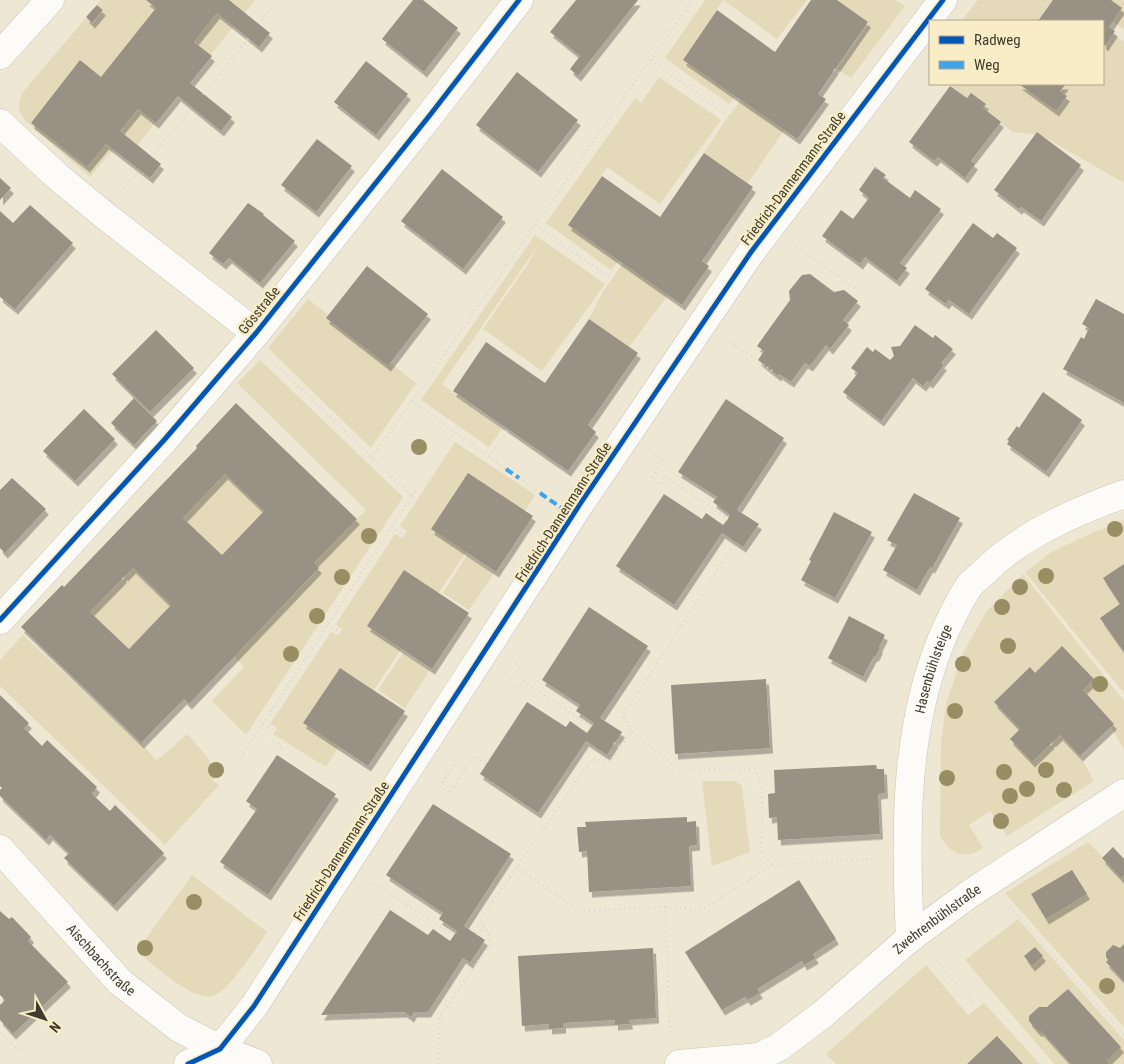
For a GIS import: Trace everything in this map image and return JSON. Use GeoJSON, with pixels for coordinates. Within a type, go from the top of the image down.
{"type":"FeatureCollection","features":[{"type":"Feature","properties":{"kind":"street"},"geometry":{"type":"LineString","coordinates":[[0,55],[50,0]]}},
{"type":"Feature","properties":{"kind":"street","name":"Gösstraße"},"geometry":{"type":"LineString","coordinates":[[0,620],[165,439],[256,333],[519,0]]}},
{"type":"Feature","properties":{"kind":"street","name":"Friedrich-Dannenmann-Straße"},"geometry":{"type":"LineString","coordinates":[[220,1049],[254,1006],[580,504],[751,252],[943,0]]}},
{"type":"Feature","properties":{"kind":"street"},"geometry":{"type":"LineString","coordinates":[[0,123],[58,177],[103,214],[256,333]]}},
{"type":"Feature","properties":{"kind":"street","name":"Hasenbühlsteige"},"geometry":{"type":"LineString","coordinates":[[912,936],[906,857],[913,756],[923,695],[937,651],[954,613],[970,586],[992,564],[1012,548],[1050,526],[1099,503],[1124,494]]}},
{"type":"Feature","properties":{"kind":"street","name":"Zwehrenbühlstraße"},"geometry":{"type":"LineString","coordinates":[[761,1060],[823,1014],[912,936],[988,882],[1124,793]]}},
{"type":"Feature","properties":{"kind":"street","name":"Aischbachstraße"},"geometry":{"type":"LineString","coordinates":[[0,850],[120,982],[179,1028],[220,1049],[258,1064]]}},
{"type":"Feature","properties":{"kind":"street"},"geometry":{"type":"LineString","coordinates":[[188,1064],[220,1049]]}},
{"type":"Feature","properties":{"kind":"street"},"geometry":{"type":"LineString","coordinates":[[679,1064],[761,1060]]}},
{"type":"Feature","properties":{"kind":"path"},"geometry":{"type":"LineString","coordinates":[[259,24],[278,0]]}},
{"type":"Feature","properties":{"kind":"path"},"geometry":{"type":"LineString","coordinates":[[372,458],[692,0]]}},
{"type":"Feature","properties":{"kind":"path"},"geometry":{"type":"LineString","coordinates":[[203,94],[248,39]]}},
{"type":"Feature","properties":{"kind":"path"},"geometry":{"type":"LineString","coordinates":[[651,60],[729,116]]}},
{"type":"Feature","properties":{"kind":"path"},"geometry":{"type":"LineString","coordinates":[[152,156],[192,108]]}},
{"type":"Feature","properties":{"kind":"path"},"geometry":{"type":"LineString","coordinates":[[723,124],[743,138]]}},
{"type":"Feature","properties":{"kind":"path"},"geometry":{"type":"LineString","coordinates":[[535,225],[612,279]]}},
{"type":"Feature","properties":{"kind":"path"},"geometry":{"type":"LineString","coordinates":[[770,227],[858,290]]}},
{"type":"Feature","properties":{"kind":"path"},"geometry":{"type":"LineString","coordinates":[[604,290],[624,304]]}},
{"type":"Feature","properties":{"kind":"path"},"geometry":{"type":"LineString","coordinates":[[703,324],[772,371]]}},
{"type":"Feature","properties":{"kind":"path"},"geometry":{"type":"LineString","coordinates":[[277,366],[412,496]]}},
{"type":"Feature","properties":{"kind":"path"},"geometry":{"type":"LineString","coordinates":[[411,402],[506,469]]}},
{"type":"Feature","properties":{"kind":"path"},"geometry":{"type":"LineString","coordinates":[[489,456],[508,429]]}},
{"type":"Feature","properties":{"kind":"path"},"geometry":{"type":"LineString","coordinates":[[449,441],[455,432]]}},
{"type":"Feature","properties":{"kind":"path"},"geometry":{"type":"LineString","coordinates":[[654,455],[663,461],[651,479],[659,485],[665,476],[728,519]]}},
{"type":"Feature","properties":{"kind":"path"},"geometry":{"type":"LineString","coordinates":[[519,478],[540,493]]}},
{"type":"Feature","properties":{"kind":"path"},"geometry":{"type":"LineString","coordinates":[[242,758],[416,490]]}},
{"type":"Feature","properties":{"kind":"path"},"geometry":{"type":"LineString","coordinates":[[392,527],[414,542]]}},
{"type":"Feature","properties":{"kind":"path"},"geometry":{"type":"LineString","coordinates":[[736,542],[623,715],[631,731],[679,769],[755,769],[760,778],[761,852],[772,865]]}},
{"type":"Feature","properties":{"kind":"path"},"geometry":{"type":"LineString","coordinates":[[123,578],[162,614]]}},
{"type":"Feature","properties":{"kind":"path"},"geometry":{"type":"LineString","coordinates":[[954,613],[975,626],[990,632],[1017,636],[1022,641],[1023,659],[1028,665]]}},
{"type":"Feature","properties":{"kind":"path"},"geometry":{"type":"LineString","coordinates":[[328,624],[349,638]]}},
{"type":"Feature","properties":{"kind":"path"},"geometry":{"type":"LineString","coordinates":[[514,661],[520,665],[509,683],[517,689],[523,681],[591,727]]}},
{"type":"Feature","properties":{"kind":"path"},"geometry":{"type":"LineString","coordinates":[[263,724],[283,737]]}},
{"type":"Feature","properties":{"kind":"path"},"geometry":{"type":"LineString","coordinates":[[438,1064],[440,1017],[490,945],[489,935],[480,920],[518,868],[591,760],[610,761],[631,731]]}},
{"type":"Feature","properties":{"kind":"path"},"geometry":{"type":"LineString","coordinates":[[272,741],[283,748]]}},
{"type":"Feature","properties":{"kind":"path"},"geometry":{"type":"LineString","coordinates":[[614,743],[620,747]]}},
{"type":"Feature","properties":{"kind":"path"},"geometry":{"type":"LineString","coordinates":[[1052,744],[1074,767],[1097,811]]}},
{"type":"Feature","properties":{"kind":"path"},"geometry":{"type":"LineString","coordinates":[[518,868],[580,911],[665,908],[702,910],[772,865],[906,857]]}},
{"type":"Feature","properties":{"kind":"path"},"geometry":{"type":"LineString","coordinates":[[988,882],[1124,1035]]}},
{"type":"Feature","properties":{"kind":"path"},"geometry":{"type":"LineString","coordinates":[[406,904],[454,936]]}},
{"type":"Feature","properties":{"kind":"path"},"geometry":{"type":"LineString","coordinates":[[665,908],[670,1035]]}},
{"type":"Feature","properties":{"kind":"path"},"geometry":{"type":"LineString","coordinates":[[476,934],[485,928]]}},
{"type":"Feature","properties":{"kind":"path"},"geometry":{"type":"LineString","coordinates":[[912,936],[974,1003]]}},
{"type":"Feature","properties":{"kind":"path"},"geometry":{"type":"LineString","coordinates":[[0,1033],[17,1049],[26,1049]]}},
{"type":"Feature","properties":{"kind":"shaded area"},"geometry":{"type":"Polygon","coordinates":[[[101,0],[255,0],[136,147],[124,137],[90,177],[28,123],[20,112],[19,101],[23,92],[86,18],[93,24],[104,10],[97,4],[101,0]]]}},
{"type":"Feature","properties":{"kind":"shaded area"},"geometry":{"type":"Polygon","coordinates":[[[705,0],[723,0],[683,60],[736,96],[729,104],[665,58],[705,0]]]}},
{"type":"Feature","properties":{"kind":"shaded area"},"geometry":{"type":"Polygon","coordinates":[[[723,0],[807,0],[777,39],[723,0]]]}},
{"type":"Feature","properties":{"kind":"shaded area"},"geometry":{"type":"Polygon","coordinates":[[[837,0],[896,0],[905,6],[851,78],[837,69],[869,24],[837,0]]]}},
{"type":"Feature","properties":{"kind":"shaded area"},"geometry":{"type":"Polygon","coordinates":[[[978,0],[1066,0],[1094,20],[962,20],[978,0]]]}},
{"type":"Feature","properties":{"kind":"shaded area"},"geometry":{"type":"Polygon","coordinates":[[[1081,0],[1124,0],[1124,30],[1081,0]]]}},
{"type":"Feature","properties":{"kind":"shaded area"},"geometry":{"type":"Polygon","coordinates":[[[1104,28],[1124,42],[1124,183],[1041,135],[1013,132],[949,85],[1104,85],[1104,28]]]}},
{"type":"Feature","properties":{"kind":"shaded area"},"geometry":{"type":"Polygon","coordinates":[[[659,77],[721,120],[660,204],[607,167],[568,225],[619,260],[611,270],[546,223],[635,98],[641,103],[659,77]]]}},
{"type":"Feature","properties":{"kind":"shaded area"},"geometry":{"type":"Polygon","coordinates":[[[741,100],[784,130],[748,183],[704,153],[741,100]]]}},
{"type":"Feature","properties":{"kind":"shaded area"},"geometry":{"type":"Polygon","coordinates":[[[535,235],[605,284],[542,371],[483,329],[527,265],[541,241],[442,384],[502,429],[489,447],[421,400],[535,235]]]}},
{"type":"Feature","properties":{"kind":"shaded area"},"geometry":{"type":"Polygon","coordinates":[[[623,263],[668,295],[629,347],[589,319],[604,290],[623,263]]]}},
{"type":"Feature","properties":{"kind":"shaded area"},"geometry":{"type":"Polygon","coordinates":[[[308,299],[416,383],[371,448],[268,348],[308,299]]]}},
{"type":"Feature","properties":{"kind":"shaded area"},"geometry":{"type":"Polygon","coordinates":[[[260,360],[403,497],[246,735],[212,701],[244,667],[234,656],[319,569],[314,563],[366,510],[237,383],[260,360]]]}},
{"type":"Feature","properties":{"kind":"shaded area"},"geometry":{"type":"Polygon","coordinates":[[[455,442],[535,495],[525,511],[466,552],[374,690],[340,668],[304,723],[339,746],[326,767],[273,734],[277,728],[270,724],[331,632],[338,635],[342,629],[336,624],[395,534],[402,538],[407,531],[400,526],[455,442]]]}},
{"type":"Feature","properties":{"kind":"shaded area"},"geometry":{"type":"Polygon","coordinates":[[[225,474],[264,511],[222,555],[183,518],[225,474]]]}},
{"type":"Feature","properties":{"kind":"shaded area"},"geometry":{"type":"Polygon","coordinates":[[[1124,520],[1124,693],[1025,572],[1050,553],[1124,520]]]}},
{"type":"Feature","properties":{"kind":"shaded area"},"geometry":{"type":"Polygon","coordinates":[[[467,555],[494,573],[469,610],[443,593],[467,555]]]}},
{"type":"Feature","properties":{"kind":"shaded area"},"geometry":{"type":"Polygon","coordinates":[[[133,568],[171,605],[129,649],[90,612],[133,568]]]}},
{"type":"Feature","properties":{"kind":"shaded area"},"geometry":{"type":"Polygon","coordinates":[[[1023,574],[1124,701],[1124,750],[1109,723],[1078,753],[1094,781],[1007,836],[990,811],[969,825],[983,848],[970,854],[958,854],[940,836],[941,743],[946,704],[963,653],[986,612],[1023,574]]]}},
{"type":"Feature","properties":{"kind":"shaded area"},"geometry":{"type":"Polygon","coordinates":[[[23,635],[156,760],[187,734],[206,756],[213,768],[213,781],[219,785],[165,845],[0,686],[0,660],[23,635]]]}},
{"type":"Feature","properties":{"kind":"shaded area"},"geometry":{"type":"Polygon","coordinates":[[[403,653],[430,670],[405,708],[378,690],[403,653]]]}},
{"type":"Feature","properties":{"kind":"shaded area"},"geometry":{"type":"Polygon","coordinates":[[[702,781],[735,781],[742,786],[750,852],[712,866],[702,781]]]}},
{"type":"Feature","properties":{"kind":"shaded area"},"geometry":{"type":"Polygon","coordinates":[[[1088,842],[1121,876],[1124,874],[1124,1027],[1005,893],[1088,842]]]}},
{"type":"Feature","properties":{"kind":"shaded area"},"geometry":{"type":"Polygon","coordinates":[[[192,875],[267,932],[234,978],[219,993],[212,996],[203,996],[183,987],[137,951],[192,875]]]}},
{"type":"Feature","properties":{"kind":"shaded area"},"geometry":{"type":"Polygon","coordinates":[[[1018,919],[1124,1040],[1124,1064],[1054,1064],[965,960],[1018,919]]]}},
{"type":"Feature","properties":{"kind":"shaded area"},"geometry":{"type":"Polygon","coordinates":[[[926,965],[968,1015],[984,1003],[1040,1064],[836,1064],[826,1054],[926,965]]]}},
{"type":"Feature","properties":{"kind":"building"},"geometry":{"type":"Polygon","coordinates":[[[146,0],[229,0],[270,33],[259,47],[217,13],[194,42],[212,56],[190,83],[232,117],[221,131],[178,96],[156,123],[138,109],[120,131],[161,164],[150,178],[106,144],[87,167],[31,123],[80,60],[101,77],[156,8],[146,0]]]}},
{"type":"Feature","properties":{"kind":"building"},"geometry":{"type":"Polygon","coordinates":[[[413,0],[423,0],[458,28],[424,72],[382,39],[413,0]]]}},
{"type":"Feature","properties":{"kind":"building"},"geometry":{"type":"Polygon","coordinates":[[[576,0],[638,0],[578,76],[570,69],[580,56],[550,32],[576,0]]]}},
{"type":"Feature","properties":{"kind":"building"},"geometry":{"type":"Polygon","coordinates":[[[811,0],[837,0],[868,22],[818,94],[826,99],[797,139],[683,60],[717,10],[775,52],[811,0]]]}},
{"type":"Feature","properties":{"kind":"building"},"geometry":{"type":"Polygon","coordinates":[[[1053,0],[1111,0],[1122,8],[1109,27],[1115,31],[1105,46],[1104,20],[1039,20],[1053,0]]]}},
{"type":"Feature","properties":{"kind":"building"},"geometry":{"type":"Polygon","coordinates":[[[97,5],[103,10],[92,23],[86,17],[97,5]]]}},
{"type":"Feature","properties":{"kind":"building"},"geometry":{"type":"Polygon","coordinates":[[[366,61],[408,94],[376,135],[334,102],[366,61]]]}},
{"type":"Feature","properties":{"kind":"building"},"geometry":{"type":"Polygon","coordinates":[[[517,72],[578,120],[538,172],[476,125],[517,72]]]}},
{"type":"Feature","properties":{"kind":"building"},"geometry":{"type":"Polygon","coordinates":[[[1020,85],[1065,85],[1060,91],[1067,96],[1056,111],[1020,85]]]}},
{"type":"Feature","properties":{"kind":"building"},"geometry":{"type":"Polygon","coordinates":[[[950,86],[967,98],[971,93],[986,104],[983,108],[1001,122],[971,161],[975,164],[965,178],[938,157],[934,161],[909,142],[950,86]]]}},
{"type":"Feature","properties":{"kind":"building"},"geometry":{"type":"Polygon","coordinates":[[[1037,132],[1081,165],[1041,221],[1021,207],[1019,209],[994,190],[1037,132]]]}},
{"type":"Feature","properties":{"kind":"building"},"geometry":{"type":"Polygon","coordinates":[[[317,139],[352,166],[316,212],[281,185],[317,139]]]}},
{"type":"Feature","properties":{"kind":"building"},"geometry":{"type":"Polygon","coordinates":[[[704,153],[753,187],[702,261],[709,266],[682,305],[568,225],[602,176],[660,217],[704,153]]]}},
{"type":"Feature","properties":{"kind":"building"},"geometry":{"type":"Polygon","coordinates":[[[875,167],[886,175],[883,178],[910,198],[915,190],[941,209],[900,263],[907,268],[897,281],[865,257],[860,264],[822,236],[841,210],[853,219],[869,198],[859,190],[875,167]]]}},
{"type":"Feature","properties":{"kind":"building"},"geometry":{"type":"Polygon","coordinates":[[[442,169],[503,217],[463,269],[401,221],[442,169]]]}},
{"type":"Feature","properties":{"kind":"building"},"geometry":{"type":"Polygon","coordinates":[[[0,178],[11,188],[0,200],[0,178]]]}},
{"type":"Feature","properties":{"kind":"building"},"geometry":{"type":"Polygon","coordinates":[[[248,203],[264,214],[295,241],[260,283],[229,258],[223,264],[209,253],[248,203]]]}},
{"type":"Feature","properties":{"kind":"building"},"geometry":{"type":"Polygon","coordinates":[[[30,205],[73,243],[15,309],[0,297],[0,211],[13,223],[30,205]]]}},
{"type":"Feature","properties":{"kind":"building"},"geometry":{"type":"Polygon","coordinates":[[[973,223],[993,238],[997,233],[1017,248],[969,314],[949,300],[946,304],[925,289],[973,223]]]}},
{"type":"Feature","properties":{"kind":"building"},"geometry":{"type":"Polygon","coordinates":[[[367,266],[428,314],[388,366],[326,318],[367,266]]]}},
{"type":"Feature","properties":{"kind":"building"},"geometry":{"type":"Polygon","coordinates":[[[810,274],[834,292],[844,290],[858,301],[843,320],[849,325],[830,349],[826,345],[810,366],[805,363],[791,382],[779,374],[778,376],[758,360],[764,351],[757,346],[790,300],[789,291],[802,275],[810,274]]]}},
{"type":"Feature","properties":{"kind":"building"},"geometry":{"type":"Polygon","coordinates":[[[1096,299],[1124,314],[1124,403],[1063,369],[1081,337],[1084,339],[1089,328],[1082,324],[1096,299]]]}},
{"type":"Feature","properties":{"kind":"building"},"geometry":{"type":"Polygon","coordinates":[[[589,319],[638,353],[588,425],[596,432],[568,471],[453,391],[486,342],[545,383],[589,319]]]}},
{"type":"Feature","properties":{"kind":"building"},"geometry":{"type":"Polygon","coordinates":[[[915,325],[933,338],[935,335],[953,349],[941,363],[944,365],[930,383],[927,381],[923,386],[913,378],[881,421],[843,392],[858,373],[851,368],[867,347],[873,352],[875,349],[890,360],[894,356],[891,347],[900,346],[915,325]]]}},
{"type":"Feature","properties":{"kind":"building"},"geometry":{"type":"Polygon","coordinates":[[[156,330],[194,368],[150,412],[112,374],[156,330]]]}},
{"type":"Feature","properties":{"kind":"building"},"geometry":{"type":"Polygon","coordinates":[[[1043,392],[1082,420],[1046,472],[1007,444],[1009,441],[1007,440],[1017,426],[1019,428],[1043,392]]]}},
{"type":"Feature","properties":{"kind":"building"},"geometry":{"type":"Polygon","coordinates":[[[134,398],[157,421],[134,445],[111,423],[134,398]]]}},
{"type":"Feature","properties":{"kind":"building"},"geometry":{"type":"Polygon","coordinates":[[[726,399],[784,438],[737,510],[759,524],[743,547],[722,533],[674,605],[616,566],[664,494],[702,519],[706,513],[723,525],[728,519],[730,515],[713,502],[717,497],[678,472],[726,399]]]}},
{"type":"Feature","properties":{"kind":"building"},"geometry":{"type":"Polygon","coordinates":[[[236,403],[357,519],[314,563],[319,568],[189,704],[184,699],[141,743],[21,627],[62,585],[64,587],[197,448],[196,446],[236,403]],[[225,474],[183,518],[222,555],[264,511],[225,474]],[[133,568],[90,612],[129,649],[171,605],[133,568]]]}},
{"type":"Feature","properties":{"kind":"building"},"geometry":{"type":"Polygon","coordinates":[[[84,409],[115,439],[75,481],[43,451],[84,409]]]}},
{"type":"Feature","properties":{"kind":"building"},"geometry":{"type":"Polygon","coordinates":[[[468,473],[533,516],[496,572],[431,529],[468,473]]]}},
{"type":"Feature","properties":{"kind":"building"},"geometry":{"type":"Polygon","coordinates":[[[12,478],[46,509],[5,553],[0,548],[0,490],[12,478]]]}},
{"type":"Feature","properties":{"kind":"building"},"geometry":{"type":"Polygon","coordinates":[[[914,493],[960,518],[932,568],[930,567],[917,590],[883,570],[897,545],[887,540],[914,493]]]}},
{"type":"Feature","properties":{"kind":"building"},"geometry":{"type":"Polygon","coordinates":[[[834,512],[872,532],[835,598],[801,580],[811,561],[809,560],[834,512]]]}},
{"type":"Feature","properties":{"kind":"building"},"geometry":{"type":"Polygon","coordinates":[[[1124,564],[1124,652],[1100,618],[1120,604],[1103,578],[1124,564]]]}},
{"type":"Feature","properties":{"kind":"building"},"geometry":{"type":"Polygon","coordinates":[[[404,570],[469,613],[432,669],[367,626],[404,570]]]}},
{"type":"Feature","properties":{"kind":"building"},"geometry":{"type":"Polygon","coordinates":[[[589,607],[648,646],[600,718],[622,732],[607,755],[586,741],[538,813],[480,774],[527,702],[566,727],[570,721],[587,733],[594,723],[576,711],[580,705],[542,680],[589,607]]]}},
{"type":"Feature","properties":{"kind":"building"},"geometry":{"type":"Polygon","coordinates":[[[849,616],[885,635],[876,656],[874,656],[863,677],[828,658],[849,616]]]}},
{"type":"Feature","properties":{"kind":"building"},"geometry":{"type":"Polygon","coordinates":[[[1062,646],[1094,679],[1083,690],[1114,724],[1080,756],[1060,735],[1032,762],[1010,739],[1020,729],[994,702],[1030,667],[1035,673],[1062,646]]]}},
{"type":"Feature","properties":{"kind":"building"},"geometry":{"type":"Polygon","coordinates":[[[340,668],[405,711],[368,766],[303,723],[340,668]]]}},
{"type":"Feature","properties":{"kind":"building"},"geometry":{"type":"Polygon","coordinates":[[[766,679],[770,748],[675,754],[671,685],[766,679]]]}},
{"type":"Feature","properties":{"kind":"building"},"geometry":{"type":"Polygon","coordinates":[[[0,695],[29,723],[24,728],[42,746],[47,740],[97,787],[92,794],[110,811],[115,805],[164,853],[114,906],[64,858],[69,853],[50,835],[46,840],[0,796],[2,788],[0,786],[0,695]]]}},
{"type":"Feature","properties":{"kind":"building"},"geometry":{"type":"Polygon","coordinates":[[[277,755],[336,794],[268,895],[220,862],[257,809],[246,801],[277,755]]]}},
{"type":"Feature","properties":{"kind":"building"},"geometry":{"type":"Polygon","coordinates":[[[876,765],[877,769],[884,769],[885,793],[878,794],[880,834],[778,840],[777,817],[769,818],[768,794],[775,793],[774,770],[876,765]]]}},
{"type":"Feature","properties":{"kind":"building"},"geometry":{"type":"Polygon","coordinates":[[[433,804],[511,854],[464,926],[485,940],[470,963],[463,958],[428,1012],[414,1012],[411,1017],[404,1012],[321,1015],[390,910],[428,935],[433,929],[450,941],[457,931],[439,919],[443,913],[386,875],[433,804]]]}},
{"type":"Feature","properties":{"kind":"building"},"geometry":{"type":"Polygon","coordinates":[[[687,817],[687,822],[696,821],[697,845],[689,846],[691,886],[589,892],[587,851],[579,852],[577,827],[586,827],[585,822],[687,817]]]}},
{"type":"Feature","properties":{"kind":"building"},"geometry":{"type":"Polygon","coordinates":[[[1113,847],[1124,859],[1124,875],[1121,878],[1102,858],[1113,847]]]}},
{"type":"Feature","properties":{"kind":"building"},"geometry":{"type":"Polygon","coordinates":[[[1072,870],[1087,894],[1046,919],[1031,894],[1072,870]]]}},
{"type":"Feature","properties":{"kind":"building"},"geometry":{"type":"Polygon","coordinates":[[[799,880],[836,939],[813,954],[816,958],[804,965],[802,961],[757,989],[760,993],[748,1000],[745,997],[722,1010],[685,952],[799,880]]]}},
{"type":"Feature","properties":{"kind":"building"},"geometry":{"type":"Polygon","coordinates":[[[0,911],[9,919],[12,917],[31,937],[28,941],[68,982],[13,1034],[0,1020],[0,1005],[5,1000],[0,995],[0,911]]]}},
{"type":"Feature","properties":{"kind":"building"},"geometry":{"type":"Polygon","coordinates":[[[1124,944],[1124,981],[1106,962],[1108,960],[1106,952],[1113,945],[1120,948],[1124,944]]]}},
{"type":"Feature","properties":{"kind":"building"},"geometry":{"type":"Polygon","coordinates":[[[1035,947],[1043,956],[1032,966],[1024,956],[1035,947]]]}},
{"type":"Feature","properties":{"kind":"building"},"geometry":{"type":"Polygon","coordinates":[[[653,948],[656,1018],[629,1020],[630,1024],[615,1025],[615,1020],[563,1023],[563,1028],[549,1029],[549,1024],[522,1026],[518,956],[653,948]]]}},
{"type":"Feature","properties":{"kind":"building"},"geometry":{"type":"Polygon","coordinates":[[[1068,989],[1121,1047],[1107,1061],[1110,1064],[1071,1064],[1041,1031],[1038,1031],[1029,1021],[1029,1016],[1039,1007],[1047,1007],[1068,989]]]}},
{"type":"Feature","properties":{"kind":"building"},"geometry":{"type":"Polygon","coordinates":[[[997,1036],[1023,1064],[967,1064],[997,1036]]]}},
{"type":"Feature","properties":{"kind":"marked path"},"geometry":{"type":"LineString","coordinates":[[506,469],[519,478]]}},
{"type":"Feature","properties":{"kind":"marked path"},"geometry":{"type":"LineString","coordinates":[[540,493],[573,516]]}},
{"type":"Feature","properties":{"kind":"cycle path"},"geometry":{"type":"LineString","coordinates":[[0,620],[165,439],[256,333],[519,0]]}},
{"type":"Feature","properties":{"kind":"cycle path"},"geometry":{"type":"LineString","coordinates":[[188,1064],[220,1049],[254,1006],[580,504],[751,252],[943,0]]}}]}
